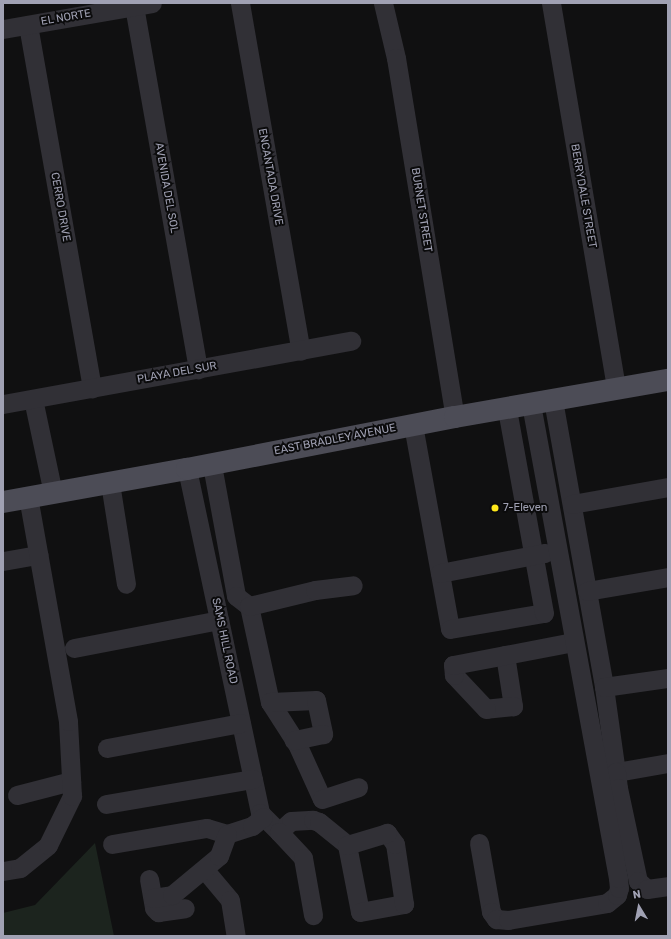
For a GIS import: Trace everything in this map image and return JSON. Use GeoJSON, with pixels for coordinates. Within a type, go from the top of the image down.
{"type":"FeatureCollection","features":[{"type":"Feature","properties":{"kind":"main road","name":"EAST BRADLEY AVENUE"},"geometry":{"type":"LineString","coordinates":[[3,502],[187,469],[455,417],[506,410],[616,388],[668,380]]}},
{"type":"Feature","properties":{"kind":"street","name":"ENCANTADA DRIVE"},"geometry":{"type":"LineString","coordinates":[[240,3],[301,350]]}},
{"type":"Feature","properties":{"kind":"street","name":"BURNET STREET"},"geometry":{"type":"LineString","coordinates":[[383,3],[396,58],[455,417]]}},
{"type":"Feature","properties":{"kind":"street","name":"BERRYDALE STREET"},"geometry":{"type":"LineString","coordinates":[[550,3],[616,388]]}},
{"type":"Feature","properties":{"kind":"street","name":"EL NORTE"},"geometry":{"type":"LineString","coordinates":[[3,29],[143,5]]}},
{"type":"Feature","properties":{"kind":"street","name":"AVENIDA DEL SOL"},"geometry":{"type":"LineString","coordinates":[[143,5],[198,369]]}},
{"type":"Feature","properties":{"kind":"street","name":"CERRO DRIVE"},"geometry":{"type":"LineString","coordinates":[[28,25],[92,388]]}},
{"type":"Feature","properties":{"kind":"street","name":"PLAYA DEL SUR"},"geometry":{"type":"LineString","coordinates":[[3,404],[351,342]]}},
{"type":"Feature","properties":{"kind":"street"},"geometry":{"type":"LineString","coordinates":[[33,399],[53,493]]}},
{"type":"Feature","properties":{"kind":"street"},"geometry":{"type":"LineString","coordinates":[[553,400],[604,687],[618,788],[638,881],[647,889],[668,886]]}},
{"type":"Feature","properties":{"kind":"street"},"geometry":{"type":"LineString","coordinates":[[479,843],[491,912],[496,919],[508,920],[607,903],[617,895],[619,888],[618,878],[531,404]]}},
{"type":"Feature","properties":{"kind":"street"},"geometry":{"type":"LineString","coordinates":[[413,425],[450,629],[544,613],[506,410]]}},
{"type":"Feature","properties":{"kind":"street"},"geometry":{"type":"LineString","coordinates":[[212,464],[236,596],[249,606],[270,702],[294,740],[322,800],[358,787]]}},
{"type":"Feature","properties":{"kind":"street","name":"SAMS HILL ROAD"},"geometry":{"type":"LineString","coordinates":[[187,469],[261,815]]}},
{"type":"Feature","properties":{"kind":"street"},"geometry":{"type":"LineString","coordinates":[[110,483],[126,584]]}},
{"type":"Feature","properties":{"kind":"street"},"geometry":{"type":"LineString","coordinates":[[572,504],[668,487]]}},
{"type":"Feature","properties":{"kind":"street"},"geometry":{"type":"LineString","coordinates":[[3,871],[20,868],[48,845],[72,796],[68,721],[28,498]]}},
{"type":"Feature","properties":{"kind":"street"},"geometry":{"type":"LineString","coordinates":[[440,573],[557,551]]}},
{"type":"Feature","properties":{"kind":"street"},"geometry":{"type":"LineString","coordinates":[[3,561],[38,555]]}},
{"type":"Feature","properties":{"kind":"street"},"geometry":{"type":"LineString","coordinates":[[587,591],[668,577]]}},
{"type":"Feature","properties":{"kind":"street"},"geometry":{"type":"LineString","coordinates":[[249,606],[315,590],[353,585]]}},
{"type":"Feature","properties":{"kind":"street"},"geometry":{"type":"LineString","coordinates":[[74,648],[219,620]]}},
{"type":"Feature","properties":{"kind":"street"},"geometry":{"type":"LineString","coordinates":[[505,655],[574,642]]}},
{"type":"Feature","properties":{"kind":"street"},"geometry":{"type":"LineString","coordinates":[[604,687],[668,678]]}},
{"type":"Feature","properties":{"kind":"street"},"geometry":{"type":"LineString","coordinates":[[270,702],[316,700],[323,734],[294,740]]}},
{"type":"Feature","properties":{"kind":"street"},"geometry":{"type":"LineString","coordinates":[[107,748],[241,723]]}},
{"type":"Feature","properties":{"kind":"street"},"geometry":{"type":"LineString","coordinates":[[616,772],[668,763]]}},
{"type":"Feature","properties":{"kind":"street"},"geometry":{"type":"LineString","coordinates":[[106,804],[253,779]]}},
{"type":"Feature","properties":{"kind":"street"},"geometry":{"type":"LineString","coordinates":[[17,795],[71,781]]}},
{"type":"Feature","properties":{"kind":"street"},"geometry":{"type":"LineString","coordinates":[[112,844],[207,828],[227,834],[252,826],[261,815],[303,858],[313,915]]}},
{"type":"Feature","properties":{"kind":"street"},"geometry":{"type":"LineString","coordinates":[[279,832],[291,821],[313,820],[319,822],[347,845]]}},
{"type":"Feature","properties":{"kind":"street"},"geometry":{"type":"LineString","coordinates":[[153,898],[172,895],[204,869],[219,856],[227,834]]}},
{"type":"Feature","properties":{"kind":"street"},"geometry":{"type":"LineString","coordinates":[[204,869],[230,900],[236,936]]}},
{"type":"Feature","properties":{"kind":"street"},"geometry":{"type":"LineString","coordinates":[[149,879],[154,908],[158,912],[185,908]]}},
{"type":"Feature","properties":{"kind":"shaded area"},"geometry":{"type":"Polygon","coordinates":[[[95,843],[114,936],[3,936],[3,913],[35,905],[95,843]]]}},
{"type":"Feature","properties":{"kind":"place","name":"7-Eleven"},"geometry":{"type":"Point","coordinates":[495,508]}}]}
